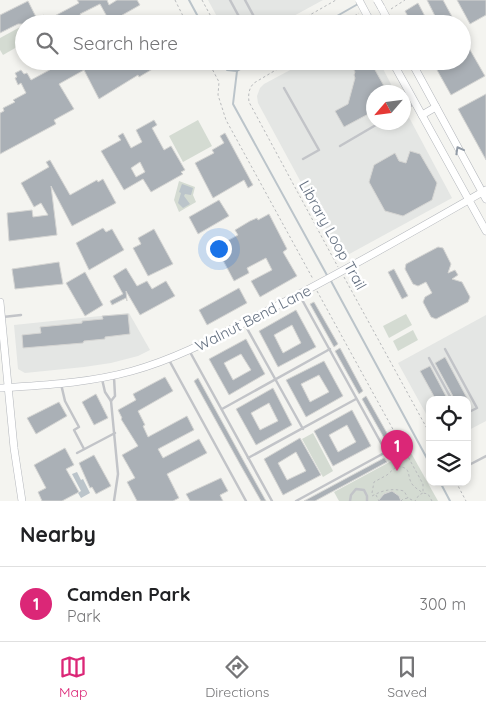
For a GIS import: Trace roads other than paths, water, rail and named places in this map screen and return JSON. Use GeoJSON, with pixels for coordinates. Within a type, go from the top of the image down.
{"type":"FeatureCollection","features":[{"type":"Feature","properties":{"kind":"street"},"geometry":{"type":"LineString","coordinates":[[359,0],[367,15]]}},
{"type":"Feature","properties":{"kind":"street"},"geometry":{"type":"LineString","coordinates":[[377,0],[386,15]]}},
{"type":"Feature","properties":{"kind":"street"},"geometry":{"type":"LineString","coordinates":[[397,70],[486,232]]}},
{"type":"Feature","properties":{"kind":"street"},"geometry":{"type":"LineString","coordinates":[[415,70],[485,194]]}},
{"type":"Feature","properties":{"kind":"street"},"geometry":{"type":"LineString","coordinates":[[422,115],[436,107]]}},
{"type":"Feature","properties":{"kind":"street","name":"Walnut Bend Lane"},"geometry":{"type":"LineString","coordinates":[[0,388],[61,383],[114,375],[169,359],[244,323],[469,200],[485,194]]}},
{"type":"Feature","properties":{"kind":"street"},"geometry":{"type":"LineString","coordinates":[[0,302],[21,501]]}},
{"type":"Feature","properties":{"kind":"lane"},"geometry":{"type":"LineString","coordinates":[[230,0],[238,15]]}},
{"type":"Feature","properties":{"kind":"lane"},"geometry":{"type":"LineString","coordinates":[[244,0],[253,15]]}},
{"type":"Feature","properties":{"kind":"lane"},"geometry":{"type":"LineString","coordinates":[[284,88],[319,150],[303,159]]}},
{"type":"Feature","properties":{"kind":"lane"},"geometry":{"type":"LineString","coordinates":[[411,106],[416,103]]}},
{"type":"Feature","properties":{"kind":"lane"},"geometry":{"type":"LineString","coordinates":[[340,146],[367,130]]}},
{"type":"Feature","properties":{"kind":"lane"},"geometry":{"type":"LineString","coordinates":[[296,501],[386,452],[299,294]]}},
{"type":"Feature","properties":{"kind":"lane"},"geometry":{"type":"LineString","coordinates":[[2,317],[21,315]]}},
{"type":"Feature","properties":{"kind":"lane"},"geometry":{"type":"LineString","coordinates":[[244,323],[303,429]]}},
{"type":"Feature","properties":{"kind":"lane"},"geometry":{"type":"LineString","coordinates":[[221,409],[330,349]]}},
{"type":"Feature","properties":{"kind":"lane"},"geometry":{"type":"LineString","coordinates":[[445,349],[470,396]]}},
{"type":"Feature","properties":{"kind":"lane"},"geometry":{"type":"LineString","coordinates":[[190,350],[272,501]]}},
{"type":"Feature","properties":{"kind":"lane"},"geometry":{"type":"LineString","coordinates":[[429,358],[450,396]]}},
{"type":"Feature","properties":{"kind":"lane"},"geometry":{"type":"LineString","coordinates":[[169,359],[246,501]]}},
{"type":"Feature","properties":{"kind":"lane"},"geometry":{"type":"LineString","coordinates":[[112,400],[115,396],[114,375]]}},
{"type":"Feature","properties":{"kind":"lane"},"geometry":{"type":"LineString","coordinates":[[101,377],[105,392],[112,400],[118,474],[114,501]]}},
{"type":"Feature","properties":{"kind":"lane"},"geometry":{"type":"LineString","coordinates":[[61,383],[63,397],[79,427],[74,430],[84,449]]}},
{"type":"Feature","properties":{"kind":"lane"},"geometry":{"type":"LineString","coordinates":[[471,397],[477,408],[471,411]]}},
{"type":"Feature","properties":{"kind":"lane"},"geometry":{"type":"LineString","coordinates":[[248,458],[357,398]]}},
{"type":"Feature","properties":{"kind":"lane"},"geometry":{"type":"LineString","coordinates":[[77,453],[115,432]]}},
{"type":"Feature","properties":{"kind":"lane"},"geometry":{"type":"LineString","coordinates":[[471,464],[486,456]]}},
{"type":"Feature","properties":{"kind":"lane"},"geometry":{"type":"LineString","coordinates":[[350,501],[350,495],[356,490],[364,490],[367,501]]}},
{"type":"Feature","properties":{"kind":"waterway"},"geometry":{"type":"LineString","coordinates":[[189,0],[197,15]]}},
{"type":"Feature","properties":{"kind":"waterway"},"geometry":{"type":"LineString","coordinates":[[339,15],[358,4]]}},
{"type":"Feature","properties":{"kind":"waterway"},"geometry":{"type":"LineString","coordinates":[[227,70],[239,70]]}},
{"type":"Feature","properties":{"kind":"waterway"},"geometry":{"type":"LineString","coordinates":[[237,71],[233,104],[328,277]]}},
{"type":"Feature","properties":{"kind":"waterway"},"geometry":{"type":"LineString","coordinates":[[331,281],[426,457]]}},
{"type":"Feature","properties":{"kind":"waterway"},"geometry":{"type":"LineString","coordinates":[[442,486],[450,501]]}},
{"type":"Feature","properties":{"kind":"place","name":"Camden Park"},"geometry":{"type":"Point","coordinates":[397,471]}}]}
